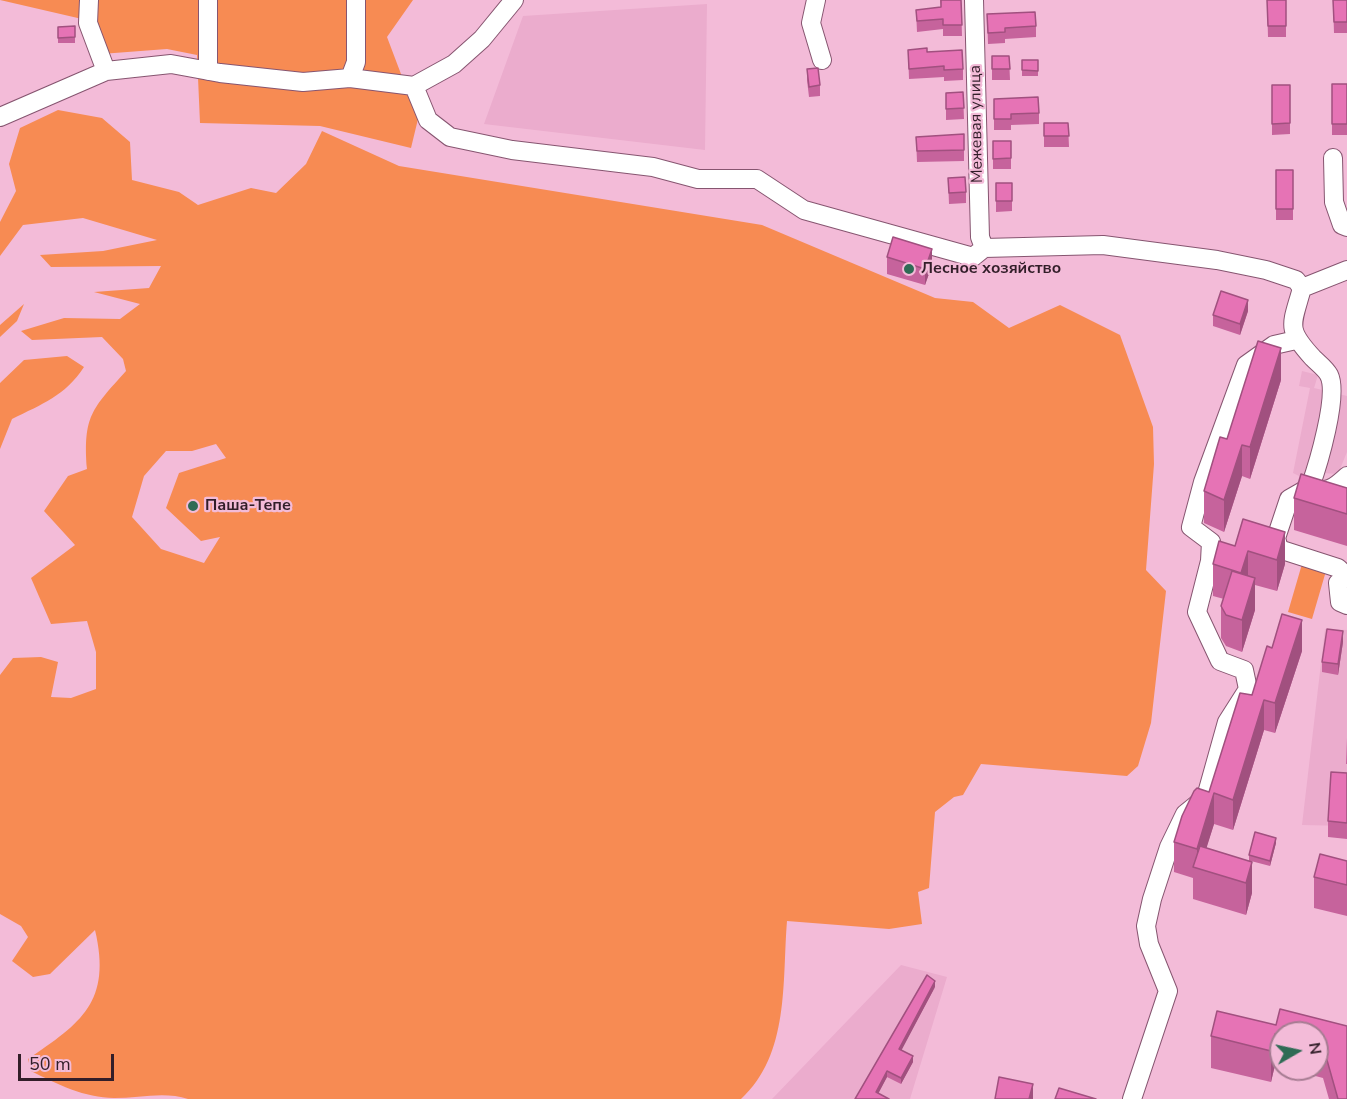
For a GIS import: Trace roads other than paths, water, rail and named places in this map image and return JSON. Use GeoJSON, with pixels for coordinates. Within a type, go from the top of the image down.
{"type":"FeatureCollection","features":[{"type":"Feature","properties":{"kind":"street"},"geometry":{"type":"LineString","coordinates":[[89,0],[88,23],[106,71]]}},
{"type":"Feature","properties":{"kind":"street"},"geometry":{"type":"LineString","coordinates":[[208,0],[208,71]]}},
{"type":"Feature","properties":{"kind":"street"},"geometry":{"type":"LineString","coordinates":[[351,78],[356,62],[356,0]]}},
{"type":"Feature","properties":{"kind":"street"},"geometry":{"type":"LineString","coordinates":[[0,117],[106,71],[171,63],[208,71],[303,82],[351,78],[414,86],[454,64],[483,39],[514,0]]}},
{"type":"Feature","properties":{"kind":"street"},"geometry":{"type":"LineString","coordinates":[[816,0],[811,23],[822,60]]}},
{"type":"Feature","properties":{"kind":"street","name":"Межевая улица"},"geometry":{"type":"LineString","coordinates":[[974,0],[980,237],[984,248]]}},
{"type":"Feature","properties":{"kind":"street"},"geometry":{"type":"LineString","coordinates":[[414,86],[428,120],[450,137],[512,150],[653,167],[698,179],[757,179],[804,210],[974,257],[984,248],[1103,245],[1217,260],[1266,270],[1296,280],[1302,288]]}},
{"type":"Feature","properties":{"kind":"street"},"geometry":{"type":"LineString","coordinates":[[1333,158],[1334,202],[1337,216],[1342,225],[1347,227]]}},
{"type":"Feature","properties":{"kind":"street"},"geometry":{"type":"LineString","coordinates":[[1302,288],[1347,270]]}},
{"type":"Feature","properties":{"kind":"street"},"geometry":{"type":"LineString","coordinates":[[1302,288],[1292,328],[1296,340],[1329,374],[1332,387],[1322,454],[1310,487],[1289,499],[1276,538],[1279,549],[1338,568],[1347,577],[1338,583],[1340,602],[1347,605]]}},
{"type":"Feature","properties":{"kind":"street"},"geometry":{"type":"LineString","coordinates":[[1132,1099],[1131,1095],[1168,991],[1149,944],[1146,926],[1152,899],[1169,847],[1185,814],[1206,797],[1227,722],[1248,689],[1244,670],[1220,661],[1197,612],[1210,561],[1211,542],[1191,527],[1203,482],[1246,365],[1274,345],[1296,340]]}},
{"type":"Feature","properties":{"kind":"street"},"geometry":{"type":"LineString","coordinates":[[1310,487],[1321,492],[1331,490],[1347,476]]}},
{"type":"Feature","properties":{"kind":"place","name":"Лесное хозяйство"},"geometry":{"type":"Point","coordinates":[909,269]}},
{"type":"Feature","properties":{"kind":"place","name":"Паша-Тепе"},"geometry":{"type":"Point","coordinates":[193,506]}}]}
